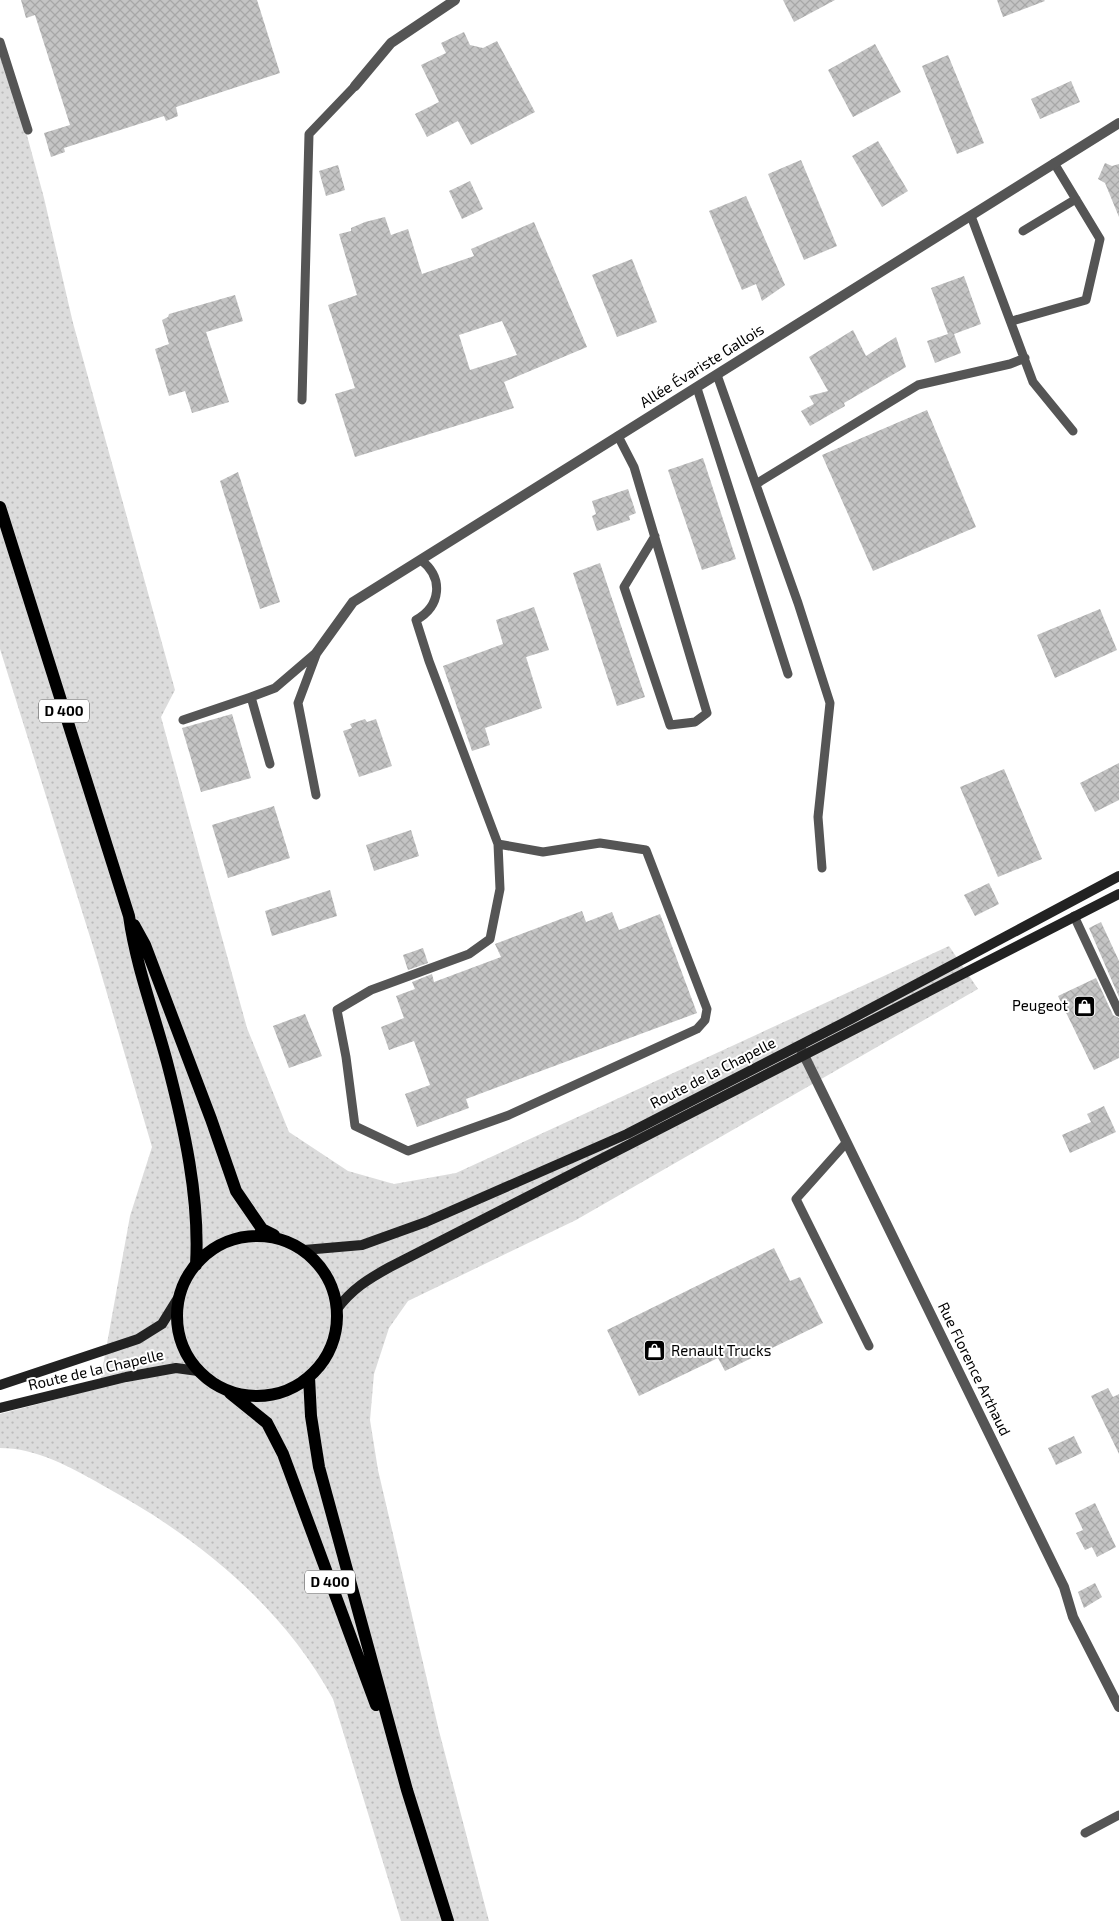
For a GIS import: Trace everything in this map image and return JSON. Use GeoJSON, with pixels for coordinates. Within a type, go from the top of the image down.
{"type":"FeatureCollection","features":[{"type":"Feature","properties":{"kind":"main road","name":"D 400"},"geometry":{"type":"LineString","coordinates":[[0,506],[129,916],[134,947],[167,1062],[182,1129],[195,1214],[196,1265]]}},
{"type":"Feature","properties":{"kind":"main road","name":"Route de la Chapelle"},"geometry":{"type":"LineString","coordinates":[[337,1309],[348,1294],[365,1280],[802,1050],[1119,876]]}},
{"type":"Feature","properties":{"kind":"main road","name":"Route de la Chapelle"},"geometry":{"type":"LineString","coordinates":[[304,1250],[362,1245],[426,1222],[627,1134],[1119,894]]}},
{"type":"Feature","properties":{"kind":"main road","name":"D 400"},"geometry":{"type":"LineString","coordinates":[[129,916],[145,945],[211,1119],[236,1191],[262,1229],[282,1240]]}},
{"type":"Feature","properties":{"kind":"main road"},"geometry":{"type":"LineString","coordinates":[[258,1236],[282,1240],[304,1250],[320,1267],[332,1287],[337,1309],[335,1334],[326,1357],[309,1377],[291,1389],[270,1395],[249,1396],[228,1391],[212,1382],[198,1371],[181,1340],[177,1322],[180,1296],[186,1279],[196,1265],[214,1249],[235,1239],[258,1236]]}},
{"type":"Feature","properties":{"kind":"main road","name":"Route de la Chapelle"},"geometry":{"type":"LineString","coordinates":[[0,1385],[138,1339],[162,1324],[180,1296]]}},
{"type":"Feature","properties":{"kind":"main road","name":"Route de la Chapelle"},"geometry":{"type":"LineString","coordinates":[[0,1408],[126,1377],[176,1368],[198,1371]]}},
{"type":"Feature","properties":{"kind":"main road","name":"D 400"},"geometry":{"type":"LineString","coordinates":[[309,1377],[311,1416],[319,1467],[407,1790],[448,1921]]}},
{"type":"Feature","properties":{"kind":"main road","name":"D 400"},"geometry":{"type":"LineString","coordinates":[[228,1391],[266,1423],[283,1454],[407,1790]]}},
{"type":"Feature","properties":{"kind":"street"},"geometry":{"type":"LineString","coordinates":[[355,86],[391,43],[455,0]]}},
{"type":"Feature","properties":{"kind":"street","name":"Allée Évariste Gallois"},"geometry":{"type":"LineString","coordinates":[[318,652],[353,602],[1119,123]]}},
{"type":"Feature","properties":{"kind":"street","name":"Rue Florence Arthaud"},"geometry":{"type":"LineString","coordinates":[[802,1050],[1064,1587],[1073,1617],[1119,1707]]}},
{"type":"Feature","properties":{"kind":"lane"},"geometry":{"type":"LineString","coordinates":[[0,42],[28,130]]}},
{"type":"Feature","properties":{"kind":"lane"},"geometry":{"type":"LineString","coordinates":[[302,400],[309,134],[355,86]]}},
{"type":"Feature","properties":{"kind":"lane"},"geometry":{"type":"LineString","coordinates":[[1012,321],[1086,300],[1100,239],[1054,163]]}},
{"type":"Feature","properties":{"kind":"lane"},"geometry":{"type":"LineString","coordinates":[[1023,231],[1076,200]]}},
{"type":"Feature","properties":{"kind":"lane"},"geometry":{"type":"LineString","coordinates":[[971,216],[1034,382],[1073,431]]}},
{"type":"Feature","properties":{"kind":"lane"},"geometry":{"type":"LineString","coordinates":[[756,484],[918,385],[1010,364],[1025,358]]}},
{"type":"Feature","properties":{"kind":"lane"},"geometry":{"type":"LineString","coordinates":[[717,376],[756,484],[830,703],[818,817],[822,868]]}},
{"type":"Feature","properties":{"kind":"lane"},"geometry":{"type":"LineString","coordinates":[[697,388],[788,674]]}},
{"type":"Feature","properties":{"kind":"lane"},"geometry":{"type":"LineString","coordinates":[[618,436],[634,467],[655,536],[707,713],[695,722],[670,725],[624,587],[655,536]]}},
{"type":"Feature","properties":{"kind":"lane"},"geometry":{"type":"LineString","coordinates":[[421,560],[432,571],[437,588],[430,610],[416,620],[475,788],[498,844],[500,889],[490,939],[468,954],[371,990],[337,1010],[346,1057],[354,1126],[408,1151],[509,1115],[697,1029],[705,1020],[707,1009],[646,850],[600,843],[543,852],[498,844]]}},
{"type":"Feature","properties":{"kind":"lane"},"geometry":{"type":"LineString","coordinates":[[184,720],[275,688],[318,652]]}},
{"type":"Feature","properties":{"kind":"lane"},"geometry":{"type":"LineString","coordinates":[[316,794],[298,703],[318,652]]}},
{"type":"Feature","properties":{"kind":"lane"},"geometry":{"type":"LineString","coordinates":[[251,697],[270,764]]}},
{"type":"Feature","properties":{"kind":"lane"},"geometry":{"type":"LineString","coordinates":[[1074,916],[1119,1012]]}},
{"type":"Feature","properties":{"kind":"lane"},"geometry":{"type":"LineString","coordinates":[[846,1143],[796,1199],[869,1346]]}},
{"type":"Feature","properties":{"kind":"lane"},"geometry":{"type":"LineString","coordinates":[[1084,1833],[1119,1815]]}},
{"type":"Feature","properties":{"kind":"shaded area"},"geometry":{"type":"Polygon","coordinates":[[[0,36],[44,198],[73,323],[175,690],[161,717],[247,1028],[289,1132],[348,1171],[394,1184],[456,1173],[949,946],[978,989],[576,1220],[408,1301],[389,1328],[374,1374],[370,1420],[378,1470],[439,1731],[489,1921],[401,1921],[333,1699],[312,1665],[262,1603],[203,1550],[137,1505],[53,1460],[27,1451],[0,1448],[0,1414],[99,1388],[130,1216],[152,1147],[96,956],[0,649],[0,36]]]}},
{"type":"Feature","properties":{"kind":"building"},"geometry":{"type":"Polygon","coordinates":[[[21,0],[257,0],[280,73],[176,107],[178,116],[166,121],[164,116],[64,148],[65,152],[51,157],[44,133],[70,125],[35,15],[26,18],[21,0]]]}},
{"type":"Feature","properties":{"kind":"building"},"geometry":{"type":"Polygon","coordinates":[[[783,0],[835,0],[794,22],[783,0]]]}},
{"type":"Feature","properties":{"kind":"building"},"geometry":{"type":"Polygon","coordinates":[[[997,0],[1044,0],[1045,1],[1003,17],[997,0]]]}},
{"type":"Feature","properties":{"kind":"building"},"geometry":{"type":"Polygon","coordinates":[[[464,32],[470,45],[483,48],[497,41],[535,112],[471,145],[458,121],[427,137],[415,114],[439,102],[421,65],[446,53],[441,43],[464,32]]]}},
{"type":"Feature","properties":{"kind":"building"},"geometry":{"type":"Polygon","coordinates":[[[875,44],[901,92],[853,117],[828,70],[875,44]]]}},
{"type":"Feature","properties":{"kind":"building"},"geometry":{"type":"Polygon","coordinates":[[[948,55],[984,143],[957,154],[922,66],[948,55]]]}},
{"type":"Feature","properties":{"kind":"building"},"geometry":{"type":"Polygon","coordinates":[[[1071,81],[1080,102],[1040,119],[1031,99],[1071,81]]]}},
{"type":"Feature","properties":{"kind":"building"},"geometry":{"type":"Polygon","coordinates":[[[878,141],[908,191],[882,207],[852,156],[878,141]]]}},
{"type":"Feature","properties":{"kind":"building"},"geometry":{"type":"Polygon","coordinates":[[[801,160],[837,246],[804,260],[768,174],[801,160]]]}},
{"type":"Feature","properties":{"kind":"building"},"geometry":{"type":"Polygon","coordinates":[[[1105,163],[1112,166],[1119,164],[1119,217],[1105,183],[1098,179],[1105,163]]]}},
{"type":"Feature","properties":{"kind":"building"},"geometry":{"type":"Polygon","coordinates":[[[338,165],[345,190],[326,196],[319,171],[338,165]]]}},
{"type":"Feature","properties":{"kind":"building"},"geometry":{"type":"Polygon","coordinates":[[[470,181],[483,209],[462,219],[449,191],[470,181]]]}},
{"type":"Feature","properties":{"kind":"building"},"geometry":{"type":"Polygon","coordinates":[[[746,196],[785,285],[762,301],[756,284],[742,290],[709,211],[746,196]]]}},
{"type":"Feature","properties":{"kind":"building"},"geometry":{"type":"Polygon","coordinates":[[[385,217],[391,235],[408,229],[422,274],[474,256],[471,249],[534,222],[587,347],[504,382],[514,408],[355,457],[335,394],[355,388],[328,305],[357,295],[339,234],[351,231],[351,228],[385,217]],[[502,321],[459,335],[470,370],[517,355],[502,321]]]}},
{"type":"Feature","properties":{"kind":"building"},"geometry":{"type":"Polygon","coordinates":[[[632,259],[657,322],[617,337],[592,275],[632,259]]]}},
{"type":"Feature","properties":{"kind":"building"},"geometry":{"type":"Polygon","coordinates":[[[964,276],[981,324],[954,334],[961,353],[935,363],[927,341],[948,334],[931,288],[964,276]]]}},
{"type":"Feature","properties":{"kind":"building"},"geometry":{"type":"Polygon","coordinates":[[[235,295],[243,321],[206,332],[229,402],[192,413],[185,391],[169,396],[155,349],[169,344],[162,320],[168,317],[169,314],[235,295]]]}},
{"type":"Feature","properties":{"kind":"building"},"geometry":{"type":"Polygon","coordinates":[[[853,330],[866,356],[896,337],[906,367],[844,403],[845,406],[810,426],[801,411],[814,404],[809,396],[828,391],[809,357],[853,330]]]}},
{"type":"Feature","properties":{"kind":"building"},"geometry":{"type":"Polygon","coordinates":[[[927,410],[976,527],[873,571],[822,455],[927,410]]]}},
{"type":"Feature","properties":{"kind":"building"},"geometry":{"type":"Polygon","coordinates":[[[703,458],[736,559],[702,570],[668,470],[703,458]]]}},
{"type":"Feature","properties":{"kind":"building"},"geometry":{"type":"Polygon","coordinates":[[[238,472],[280,602],[260,609],[220,481],[238,472]]]}},
{"type":"Feature","properties":{"kind":"building"},"geometry":{"type":"Polygon","coordinates":[[[628,489],[636,513],[629,516],[630,520],[597,531],[592,516],[596,514],[592,501],[628,489]]]}},
{"type":"Feature","properties":{"kind":"building"},"geometry":{"type":"Polygon","coordinates":[[[600,563],[645,697],[617,706],[573,573],[600,563]]]}},
{"type":"Feature","properties":{"kind":"building"},"geometry":{"type":"Polygon","coordinates":[[[534,607],[549,650],[526,657],[542,708],[485,728],[490,745],[472,751],[443,666],[503,644],[496,620],[534,607]]]}},
{"type":"Feature","properties":{"kind":"building"},"geometry":{"type":"Polygon","coordinates":[[[1100,609],[1117,650],[1055,678],[1037,635],[1100,609]]]}},
{"type":"Feature","properties":{"kind":"building"},"geometry":{"type":"Polygon","coordinates":[[[232,714],[251,778],[201,792],[182,728],[232,714]]]}},
{"type":"Feature","properties":{"kind":"building"},"geometry":{"type":"Polygon","coordinates":[[[365,719],[367,722],[376,719],[392,766],[359,777],[343,731],[352,728],[350,724],[365,719]]]}},
{"type":"Feature","properties":{"kind":"building"},"geometry":{"type":"Polygon","coordinates":[[[1119,763],[1119,800],[1095,812],[1080,783],[1119,763]]]}},
{"type":"Feature","properties":{"kind":"building"},"geometry":{"type":"Polygon","coordinates":[[[1004,769],[1042,859],[998,877],[960,787],[1004,769]]]}},
{"type":"Feature","properties":{"kind":"building"},"geometry":{"type":"Polygon","coordinates":[[[274,806],[290,858],[228,878],[212,825],[274,806]]]}},
{"type":"Feature","properties":{"kind":"building"},"geometry":{"type":"Polygon","coordinates":[[[411,830],[419,856],[374,871],[366,845],[411,830]]]}},
{"type":"Feature","properties":{"kind":"building"},"geometry":{"type":"Polygon","coordinates":[[[989,883],[999,904],[975,916],[964,895],[989,883]]]}},
{"type":"Feature","properties":{"kind":"building"},"geometry":{"type":"Polygon","coordinates":[[[330,890],[337,916],[272,936],[265,911],[330,890]]]}},
{"type":"Feature","properties":{"kind":"building"},"geometry":{"type":"Polygon","coordinates":[[[582,911],[586,922],[612,912],[619,930],[660,914],[697,1013],[466,1099],[469,1108],[417,1127],[405,1094],[430,1085],[414,1041],[389,1050],[381,1027],[404,1018],[396,996],[415,989],[412,982],[432,974],[434,982],[501,957],[495,944],[582,911]]]}},
{"type":"Feature","properties":{"kind":"building"},"geometry":{"type":"Polygon","coordinates":[[[1101,922],[1119,961],[1119,997],[1089,928],[1101,922]]]}},
{"type":"Feature","properties":{"kind":"building"},"geometry":{"type":"Polygon","coordinates":[[[423,948],[428,963],[408,970],[403,955],[423,948]]]}},
{"type":"Feature","properties":{"kind":"building"},"geometry":{"type":"Polygon","coordinates":[[[1096,978],[1113,1015],[1119,1018],[1119,1058],[1094,1070],[1058,996],[1096,978]]]}},
{"type":"Feature","properties":{"kind":"building"},"geometry":{"type":"Polygon","coordinates":[[[305,1014],[322,1056],[289,1068],[273,1026],[305,1014]]]}},
{"type":"Feature","properties":{"kind":"building"},"geometry":{"type":"Polygon","coordinates":[[[1104,1106],[1116,1132],[1070,1153],[1062,1135],[1091,1122],[1087,1114],[1104,1106]]]}},
{"type":"Feature","properties":{"kind":"building"},"geometry":{"type":"Polygon","coordinates":[[[774,1248],[790,1281],[800,1277],[823,1323],[725,1371],[718,1358],[639,1396],[607,1330],[774,1248]]]}},
{"type":"Feature","properties":{"kind":"building"},"geometry":{"type":"Polygon","coordinates":[[[1108,1388],[1113,1397],[1119,1394],[1119,1454],[1091,1396],[1108,1388]]]}},
{"type":"Feature","properties":{"kind":"building"},"geometry":{"type":"Polygon","coordinates":[[[1074,1436],[1082,1453],[1056,1465],[1048,1448],[1074,1436]]]}},
{"type":"Feature","properties":{"kind":"building"},"geometry":{"type":"Polygon","coordinates":[[[1095,1503],[1116,1547],[1097,1557],[1092,1547],[1085,1550],[1076,1533],[1083,1530],[1075,1513],[1095,1503]]]}},
{"type":"Feature","properties":{"kind":"building"},"geometry":{"type":"Polygon","coordinates":[[[1095,1583],[1102,1597],[1084,1608],[1078,1592],[1095,1583]]]}},
{"type":"Feature","properties":{"kind":"place","name":"Peugeot"},"geometry":{"type":"Point","coordinates":[1084,1006]}},
{"type":"Feature","properties":{"kind":"place","name":"Renault Trucks"},"geometry":{"type":"Point","coordinates":[655,1351]}}]}
